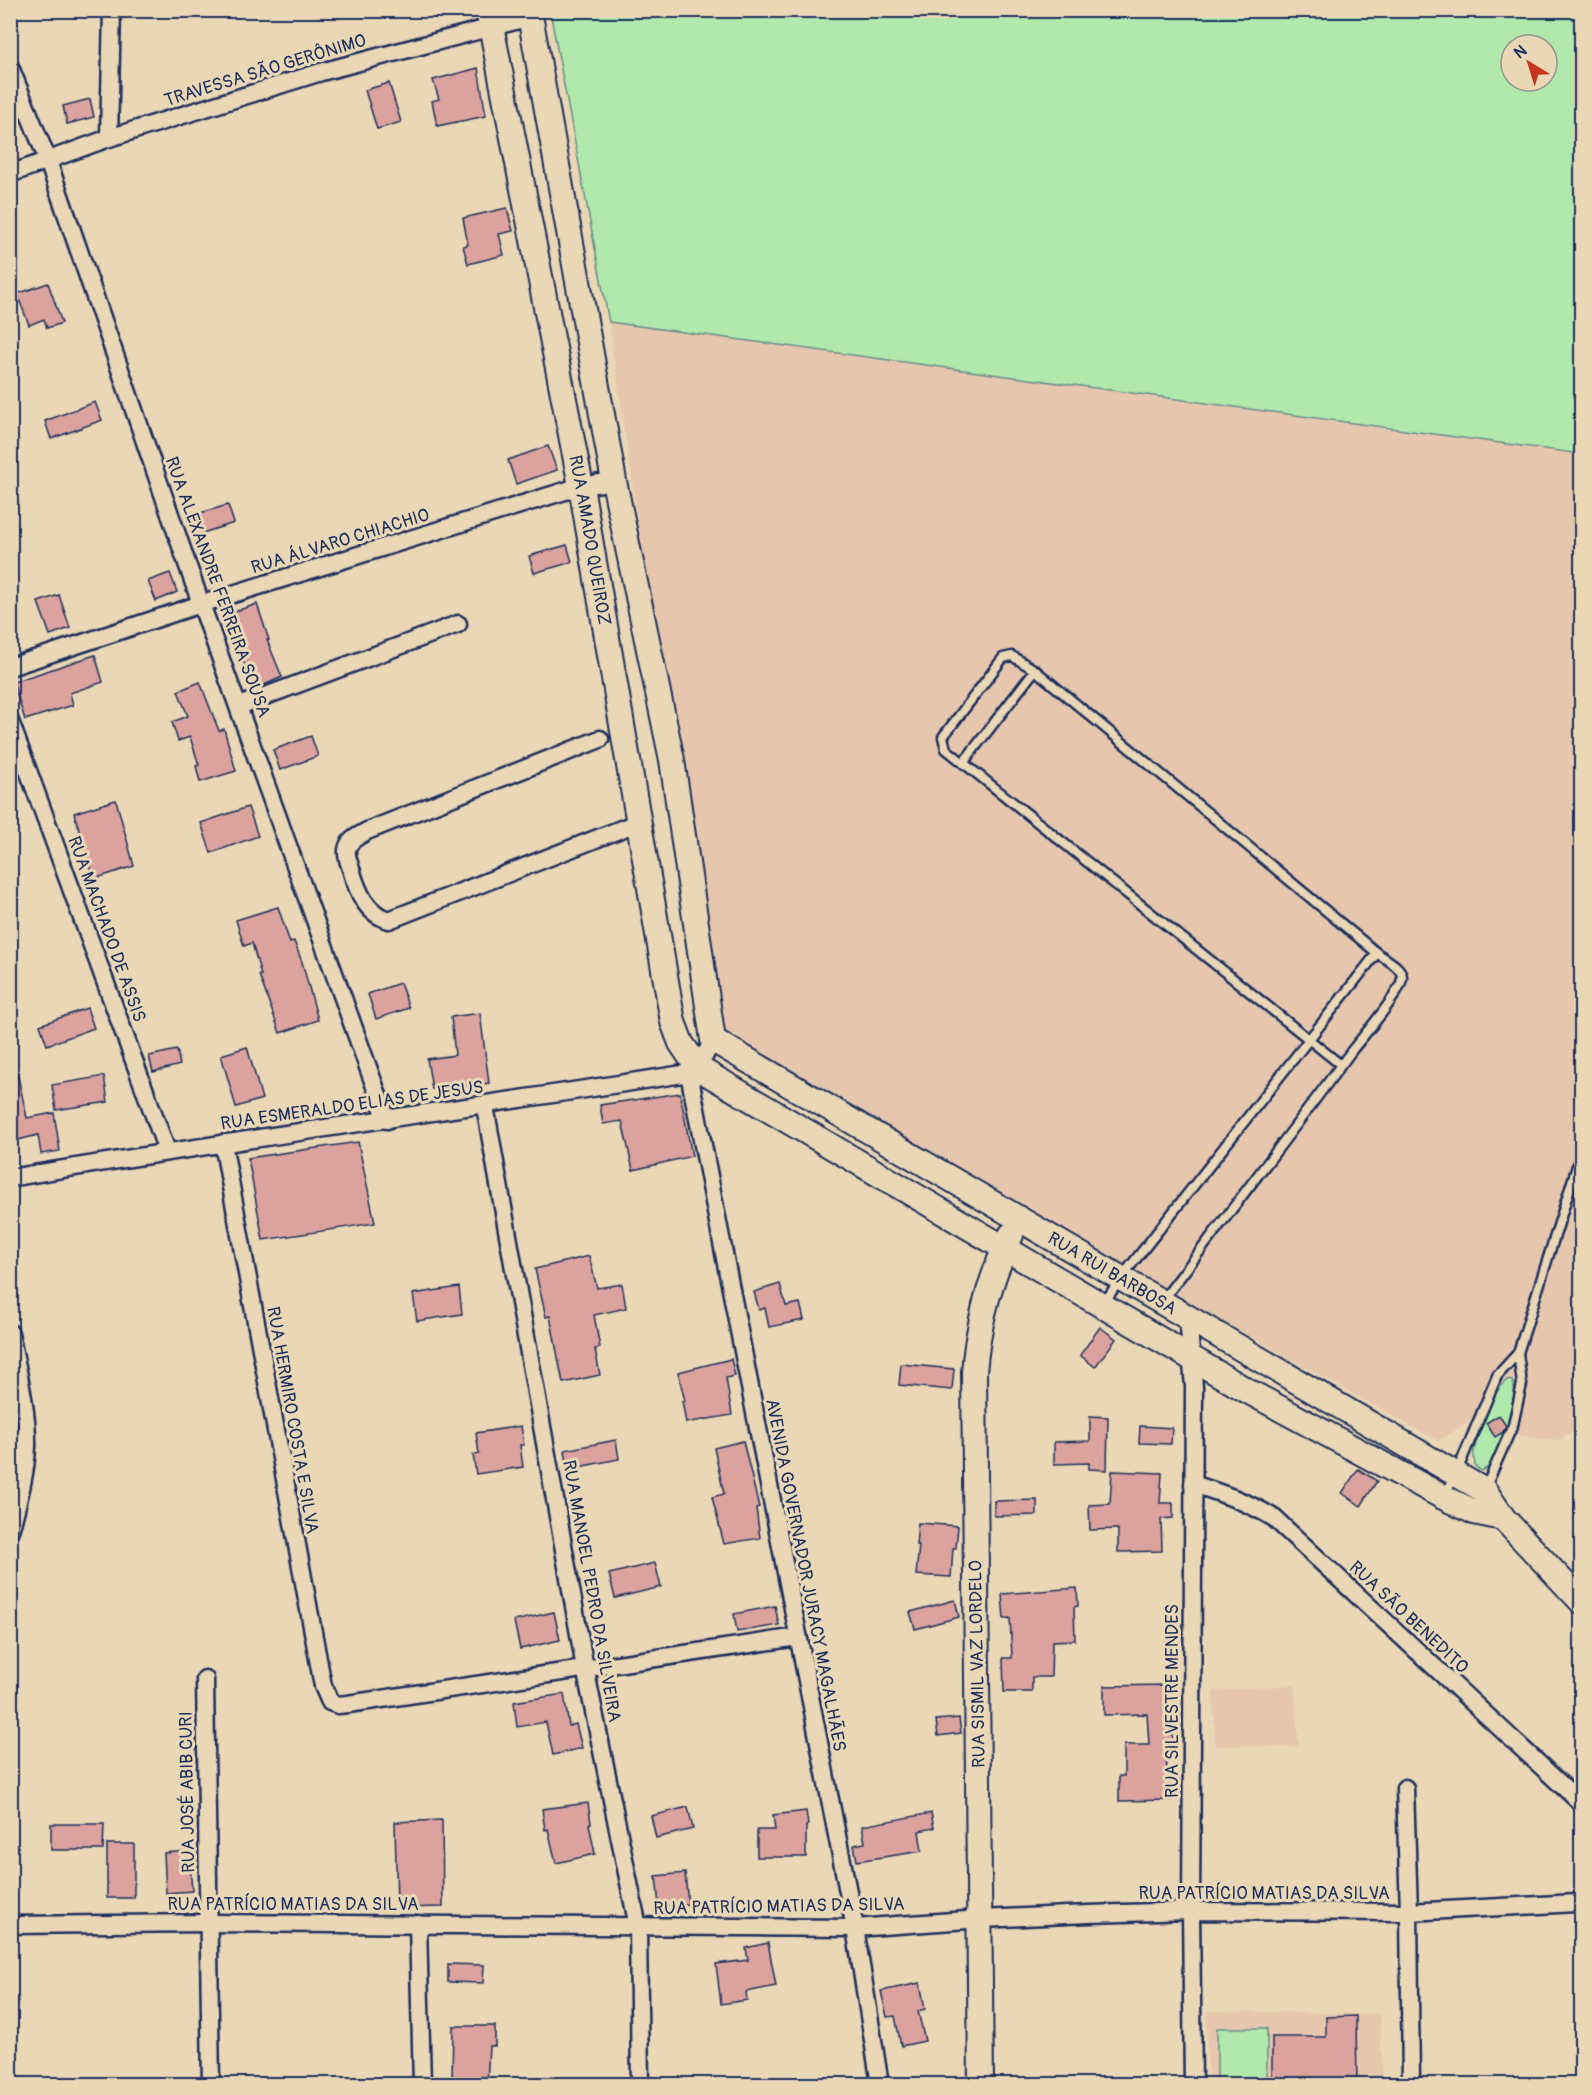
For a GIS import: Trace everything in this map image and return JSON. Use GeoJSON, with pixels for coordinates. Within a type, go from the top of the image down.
{"type":"FeatureCollection","features":[{"type":"Feature","properties":{"kind":"street"},"geometry":{"type":"LineString","coordinates":[[109,138],[112,10]]}},
{"type":"Feature","properties":{"kind":"street","name":"TRAVESSA SÃO GERÔNIMO"},"geometry":{"type":"LineString","coordinates":[[10,174],[109,138],[490,19],[529,14]]}},
{"type":"Feature","properties":{"kind":"street","name":"RUA AMADO QUEIROZ"},"geometry":{"type":"LineString","coordinates":[[529,14],[614,481],[672,760],[713,1040]]}},
{"type":"Feature","properties":{"kind":"street","name":"RUA AMADO QUEIROZ"},"geometry":{"type":"LineString","coordinates":[[490,19],[581,486],[673,1022],[694,1070]]}},
{"type":"Feature","properties":{"kind":"street","name":"RUA ALEXANDRE FERREIRA SOUSA"},"geometry":{"type":"LineString","coordinates":[[10,67],[48,161],[201,604],[387,1120]]}},
{"type":"Feature","properties":{"kind":"street","name":"RUA ÁLVARO CHIACHIO"},"geometry":{"type":"LineString","coordinates":[[10,667],[201,604],[581,486],[614,481]]}},
{"type":"Feature","properties":{"kind":"street"},"geometry":{"type":"LineString","coordinates":[[239,706],[458,624]]}},
{"type":"Feature","properties":{"kind":"street","name":"RUA MACHADO DE ASSIS"},"geometry":{"type":"LineString","coordinates":[[10,721],[167,1151]]}},
{"type":"Feature","properties":{"kind":"street"},"geometry":{"type":"LineString","coordinates":[[600,739],[367,831],[350,841],[346,849],[347,858],[360,894],[378,917],[389,920],[639,822]]}},
{"type":"Feature","properties":{"kind":"street"},"geometry":{"type":"LineString","coordinates":[[694,1070],[713,1040]]}},
{"type":"Feature","properties":{"kind":"street","name":"RUA RUI BARBOSA"},"geometry":{"type":"LineString","coordinates":[[713,1040],[1456,1474],[1480,1501],[1503,1518],[1581,1602]]}},
{"type":"Feature","properties":{"kind":"street","name":"RUA RUI BARBOSA"},"geometry":{"type":"LineString","coordinates":[[694,1070],[1297,1418],[1443,1497],[1480,1501]]}},
{"type":"Feature","properties":{"kind":"street","name":"RUA ESMERALDO ELIAS DE JESUS"},"geometry":{"type":"LineString","coordinates":[[10,1178],[167,1151],[485,1106],[694,1070]]}},
{"type":"Feature","properties":{"kind":"street","name":"AVENIDA GOVERNADOR JURACY MAGALHÃES"},"geometry":{"type":"LineString","coordinates":[[694,1070],[798,1636],[855,1928],[880,2085]]}},
{"type":"Feature","properties":{"kind":"street","name":"RUA MANOEL PEDRO DA SILVEIRA"},"geometry":{"type":"LineString","coordinates":[[485,1106],[585,1668],[638,1927],[640,2085]]}},
{"type":"Feature","properties":{"kind":"street","name":"RUA HERMIRO COSTA E SILVA"},"geometry":{"type":"LineString","coordinates":[[223,1143],[323,1686],[330,1702],[338,1705],[348,1704],[585,1668]]}},
{"type":"Feature","properties":{"kind":"street","name":"RUA SISMIL VAZ LORDELO"},"geometry":{"type":"LineString","coordinates":[[981,2085],[974,1372],[980,1322],[1004,1249],[1019,1218]]}},
{"type":"Feature","properties":{"kind":"street","name":"RUA SILVESTRE MENDES"},"geometry":{"type":"LineString","coordinates":[[1188,1317],[1193,1359],[1191,1911],[1193,2085]]}},
{"type":"Feature","properties":{"kind":"street"},"geometry":{"type":"LineString","coordinates":[[10,1332],[23,1404],[27,1446],[23,1476],[10,1532]]}},
{"type":"Feature","properties":{"kind":"street"},"geometry":{"type":"LineString","coordinates":[[10,1435],[27,1446]]}},
{"type":"Feature","properties":{"kind":"street","name":"RUA SÃO BENEDITO"},"geometry":{"type":"LineString","coordinates":[[1192,1484],[1239,1500],[1274,1518],[1581,1804]]}},
{"type":"Feature","properties":{"kind":"street"},"geometry":{"type":"LineString","coordinates":[[585,1668],[798,1636]]}},
{"type":"Feature","properties":{"kind":"street","name":"RUA JOSÉ ABIB CURI"},"geometry":{"type":"LineString","coordinates":[[205,1679],[211,2085]]}},
{"type":"Feature","properties":{"kind":"street"},"geometry":{"type":"LineString","coordinates":[[1405,1788],[1411,2085]]}},
{"type":"Feature","properties":{"kind":"street","name":"RUA PATRÍCIO MATIAS DA SILVA"},"geometry":{"type":"LineString","coordinates":[[10,1925],[208,1923],[855,1928],[981,1918],[1191,1911],[1409,1912],[1580,1902]]}},
{"type":"Feature","properties":{"kind":"street"},"geometry":{"type":"LineString","coordinates":[[418,1924],[422,2085]]}},
{"type":"Feature","properties":{"kind":"lane"},"geometry":{"type":"LineString","coordinates":[[1162,1302],[1341,1065],[1400,986],[1402,974],[1398,968],[1035,670],[1017,657],[1003,658],[943,737],[946,749],[1341,1065]]}},
{"type":"Feature","properties":{"kind":"lane"},"geometry":{"type":"LineString","coordinates":[[963,763],[1035,670]]}},
{"type":"Feature","properties":{"kind":"lane"},"geometry":{"type":"LineString","coordinates":[[1102,1305],[1377,953]]}},
{"type":"Feature","properties":{"kind":"lane"},"geometry":{"type":"LineString","coordinates":[[1480,1501],[1513,1425],[1522,1384],[1518,1353],[1581,1150]]}},
{"type":"Feature","properties":{"kind":"lane"},"geometry":{"type":"LineString","coordinates":[[1443,1497],[1456,1474],[1497,1376],[1518,1353]]}},
{"type":"Feature","properties":{"kind":"shaded area"},"geometry":{"type":"Polygon","coordinates":[[[550,11],[1581,11],[1581,1427],[1557,1441],[1510,1434],[1472,1420],[1438,1441],[713,1038],[609,322],[550,11]]]}},
{"type":"Feature","properties":{"kind":"shaded area"},"geometry":{"type":"Polygon","coordinates":[[[1294,1685],[1299,1747],[1215,1746],[1213,1691],[1294,1685]]]}},
{"type":"Feature","properties":{"kind":"shaded area"},"geometry":{"type":"Polygon","coordinates":[[[1207,2011],[1380,2014],[1382,2084],[1208,2084],[1207,2011]]]}},
{"type":"Feature","properties":{"kind":"green space"},"geometry":{"type":"Polygon","coordinates":[[[550,11],[1581,11],[1581,454],[609,322],[550,11]]]}},
{"type":"Feature","properties":{"kind":"green space"},"geometry":{"type":"Polygon","coordinates":[[[1507,1380],[1512,1381],[1514,1389],[1510,1422],[1493,1462],[1481,1471],[1475,1466],[1476,1443],[1491,1403],[1507,1380]]]}},
{"type":"Feature","properties":{"kind":"green space"},"geometry":{"type":"Polygon","coordinates":[[[1217,2028],[1267,2028],[1267,2084],[1217,2084],[1217,2028]]]}},
{"type":"Feature","properties":{"kind":"building"},"geometry":{"type":"Polygon","coordinates":[[[478,68],[486,116],[437,126],[432,101],[439,99],[433,80],[478,68]]]}},
{"type":"Feature","properties":{"kind":"building"},"geometry":{"type":"Polygon","coordinates":[[[389,83],[401,122],[377,129],[365,90],[389,83]]]}},
{"type":"Feature","properties":{"kind":"building"},"geometry":{"type":"Polygon","coordinates":[[[90,99],[94,117],[67,124],[63,106],[90,99]]]}},
{"type":"Feature","properties":{"kind":"building"},"geometry":{"type":"Polygon","coordinates":[[[507,208],[513,231],[499,234],[504,255],[468,264],[463,246],[468,245],[463,218],[507,208]]]}},
{"type":"Feature","properties":{"kind":"building"},"geometry":{"type":"Polygon","coordinates":[[[48,283],[62,323],[47,328],[44,319],[29,325],[17,294],[48,283]]]}},
{"type":"Feature","properties":{"kind":"building"},"geometry":{"type":"Polygon","coordinates":[[[95,402],[102,420],[51,439],[45,421],[95,402]]]}},
{"type":"Feature","properties":{"kind":"building"},"geometry":{"type":"Polygon","coordinates":[[[548,446],[557,470],[516,484],[508,460],[548,446]]]}},
{"type":"Feature","properties":{"kind":"building"},"geometry":{"type":"Polygon","coordinates":[[[228,505],[234,523],[196,535],[190,516],[228,505]]]}},
{"type":"Feature","properties":{"kind":"building"},"geometry":{"type":"Polygon","coordinates":[[[567,545],[572,562],[534,573],[529,556],[567,545]]]}},
{"type":"Feature","properties":{"kind":"building"},"geometry":{"type":"Polygon","coordinates":[[[170,573],[177,592],[156,601],[148,581],[170,573]]]}},
{"type":"Feature","properties":{"kind":"building"},"geometry":{"type":"Polygon","coordinates":[[[59,595],[70,628],[50,635],[38,602],[59,595]]]}},
{"type":"Feature","properties":{"kind":"building"},"geometry":{"type":"Polygon","coordinates":[[[257,604],[269,640],[267,640],[282,677],[253,690],[227,614],[257,604]]]}},
{"type":"Feature","properties":{"kind":"building"},"geometry":{"type":"Polygon","coordinates":[[[95,655],[103,682],[70,693],[73,705],[25,720],[13,682],[95,655]]]}},
{"type":"Feature","properties":{"kind":"building"},"geometry":{"type":"Polygon","coordinates":[[[200,682],[219,731],[224,729],[236,771],[200,782],[196,766],[199,765],[190,737],[178,741],[172,722],[188,716],[178,691],[200,682]]]}},
{"type":"Feature","properties":{"kind":"building"},"geometry":{"type":"Polygon","coordinates":[[[311,736],[318,756],[280,770],[273,750],[311,736]]]}},
{"type":"Feature","properties":{"kind":"building"},"geometry":{"type":"Polygon","coordinates":[[[116,800],[134,866],[94,879],[74,813],[116,800]]]}},
{"type":"Feature","properties":{"kind":"building"},"geometry":{"type":"Polygon","coordinates":[[[248,807],[258,836],[211,853],[201,823],[248,807]]]}},
{"type":"Feature","properties":{"kind":"building"},"geometry":{"type":"Polygon","coordinates":[[[278,907],[290,943],[294,941],[302,962],[318,1020],[280,1033],[259,975],[261,975],[252,943],[244,946],[236,920],[278,907]]]}},
{"type":"Feature","properties":{"kind":"building"},"geometry":{"type":"Polygon","coordinates":[[[400,983],[409,1008],[376,1019],[368,994],[400,983]]]}},
{"type":"Feature","properties":{"kind":"building"},"geometry":{"type":"Polygon","coordinates":[[[87,1008],[94,1028],[47,1045],[40,1025],[87,1008]]]}},
{"type":"Feature","properties":{"kind":"building"},"geometry":{"type":"Polygon","coordinates":[[[480,1013],[489,1083],[459,1087],[459,1084],[432,1089],[427,1059],[455,1055],[451,1017],[480,1013]]]}},
{"type":"Feature","properties":{"kind":"building"},"geometry":{"type":"Polygon","coordinates":[[[247,1047],[262,1099],[236,1107],[221,1055],[247,1047]]]}},
{"type":"Feature","properties":{"kind":"building"},"geometry":{"type":"Polygon","coordinates":[[[177,1050],[180,1065],[153,1072],[149,1056],[177,1050]]]}},
{"type":"Feature","properties":{"kind":"building"},"geometry":{"type":"Polygon","coordinates":[[[17,1072],[27,1118],[54,1113],[60,1151],[41,1154],[38,1135],[10,1142],[10,1073],[17,1072]]]}},
{"type":"Feature","properties":{"kind":"building"},"geometry":{"type":"Polygon","coordinates":[[[104,1076],[108,1102],[56,1110],[52,1085],[104,1076]]]}},
{"type":"Feature","properties":{"kind":"building"},"geometry":{"type":"Polygon","coordinates":[[[680,1093],[692,1156],[633,1170],[622,1121],[603,1124],[600,1105],[680,1093]]]}},
{"type":"Feature","properties":{"kind":"building"},"geometry":{"type":"Polygon","coordinates":[[[358,1142],[375,1223],[263,1240],[248,1158],[358,1142]]]}},
{"type":"Feature","properties":{"kind":"building"},"geometry":{"type":"Polygon","coordinates":[[[589,1256],[597,1288],[622,1284],[626,1308],[594,1315],[600,1348],[595,1349],[600,1375],[563,1383],[550,1316],[546,1317],[535,1269],[589,1256]]]}},
{"type":"Feature","properties":{"kind":"building"},"geometry":{"type":"Polygon","coordinates":[[[780,1284],[786,1306],[800,1303],[804,1320],[769,1327],[765,1308],[759,1310],[754,1292],[780,1284]]]}},
{"type":"Feature","properties":{"kind":"building"},"geometry":{"type":"Polygon","coordinates":[[[459,1287],[462,1314],[417,1321],[413,1294],[459,1287]]]}},
{"type":"Feature","properties":{"kind":"building"},"geometry":{"type":"Polygon","coordinates":[[[1100,1327],[1116,1339],[1095,1367],[1080,1355],[1100,1327]]]}},
{"type":"Feature","properties":{"kind":"building"},"geometry":{"type":"Polygon","coordinates":[[[731,1359],[735,1376],[726,1378],[732,1415],[686,1423],[682,1401],[685,1401],[678,1372],[731,1359]]]}},
{"type":"Feature","properties":{"kind":"building"},"geometry":{"type":"Polygon","coordinates":[[[901,1364],[954,1369],[952,1390],[899,1385],[901,1364]]]}},
{"type":"Feature","properties":{"kind":"building"},"geometry":{"type":"Polygon","coordinates":[[[1499,1415],[1506,1426],[1503,1432],[1495,1437],[1486,1423],[1499,1415]]]}},
{"type":"Feature","properties":{"kind":"building"},"geometry":{"type":"Polygon","coordinates":[[[1090,1416],[1108,1417],[1107,1470],[1089,1469],[1089,1463],[1054,1464],[1054,1442],[1090,1441],[1090,1416]]]}},
{"type":"Feature","properties":{"kind":"building"},"geometry":{"type":"Polygon","coordinates":[[[521,1426],[524,1445],[520,1445],[523,1467],[476,1474],[473,1455],[479,1454],[476,1433],[521,1426]]]}},
{"type":"Feature","properties":{"kind":"building"},"geometry":{"type":"Polygon","coordinates":[[[1140,1426],[1172,1428],[1171,1444],[1139,1443],[1140,1426]]]}},
{"type":"Feature","properties":{"kind":"building"},"geometry":{"type":"Polygon","coordinates":[[[616,1440],[619,1459],[568,1469],[565,1450],[616,1440]]]}},
{"type":"Feature","properties":{"kind":"building"},"geometry":{"type":"Polygon","coordinates":[[[743,1441],[759,1507],[756,1508],[760,1538],[724,1544],[712,1497],[724,1494],[714,1448],[743,1441]]]}},
{"type":"Feature","properties":{"kind":"building"},"geometry":{"type":"Polygon","coordinates":[[[1358,1469],[1377,1481],[1361,1506],[1342,1493],[1358,1469]]]}},
{"type":"Feature","properties":{"kind":"building"},"geometry":{"type":"Polygon","coordinates":[[[1112,1471],[1162,1473],[1160,1503],[1173,1503],[1173,1518],[1161,1519],[1162,1551],[1118,1552],[1118,1529],[1090,1530],[1089,1505],[1110,1504],[1112,1471]]]}},
{"type":"Feature","properties":{"kind":"building"},"geometry":{"type":"Polygon","coordinates":[[[1037,1500],[1037,1515],[994,1516],[994,1501],[1037,1500]]]}},
{"type":"Feature","properties":{"kind":"building"},"geometry":{"type":"Polygon","coordinates":[[[918,1523],[958,1526],[956,1548],[953,1548],[951,1577],[916,1575],[919,1545],[916,1545],[918,1523]]]}},
{"type":"Feature","properties":{"kind":"building"},"geometry":{"type":"Polygon","coordinates":[[[655,1563],[661,1587],[615,1598],[609,1574],[655,1563]]]}},
{"type":"Feature","properties":{"kind":"building"},"geometry":{"type":"Polygon","coordinates":[[[1077,1588],[1078,1606],[1074,1607],[1075,1640],[1052,1641],[1051,1677],[1032,1677],[1032,1692],[1004,1692],[1003,1658],[1012,1658],[1010,1618],[1004,1619],[1002,1594],[1077,1588]]]}},
{"type":"Feature","properties":{"kind":"building"},"geometry":{"type":"Polygon","coordinates":[[[955,1600],[959,1617],[915,1629],[910,1612],[955,1600]]]}},
{"type":"Feature","properties":{"kind":"building"},"geometry":{"type":"Polygon","coordinates":[[[775,1606],[779,1625],[737,1632],[734,1614],[775,1606]]]}},
{"type":"Feature","properties":{"kind":"building"},"geometry":{"type":"Polygon","coordinates":[[[554,1612],[560,1640],[520,1649],[514,1621],[554,1612]]]}},
{"type":"Feature","properties":{"kind":"building"},"geometry":{"type":"Polygon","coordinates":[[[1168,1685],[1168,1716],[1172,1716],[1173,1741],[1166,1741],[1167,1774],[1172,1774],[1173,1800],[1119,1801],[1119,1776],[1124,1776],[1124,1745],[1149,1745],[1147,1714],[1104,1715],[1104,1686],[1168,1685]]]}},
{"type":"Feature","properties":{"kind":"building"},"geometry":{"type":"Polygon","coordinates":[[[564,1694],[569,1726],[576,1724],[582,1748],[553,1755],[546,1722],[517,1727],[514,1702],[564,1694]]]}},
{"type":"Feature","properties":{"kind":"building"},"geometry":{"type":"Polygon","coordinates":[[[959,1718],[961,1733],[938,1736],[936,1720],[959,1718]]]}},
{"type":"Feature","properties":{"kind":"building"},"geometry":{"type":"Polygon","coordinates":[[[588,1803],[591,1823],[589,1824],[595,1854],[556,1863],[548,1829],[545,1830],[542,1809],[588,1803]]]}},
{"type":"Feature","properties":{"kind":"building"},"geometry":{"type":"Polygon","coordinates":[[[688,1807],[693,1829],[656,1838],[651,1816],[688,1807]]]}},
{"type":"Feature","properties":{"kind":"building"},"geometry":{"type":"Polygon","coordinates":[[[806,1811],[808,1825],[806,1826],[806,1857],[757,1857],[757,1830],[775,1830],[773,1815],[806,1811]]]}},
{"type":"Feature","properties":{"kind":"building"},"geometry":{"type":"Polygon","coordinates":[[[931,1813],[934,1828],[919,1831],[922,1851],[857,1861],[854,1845],[865,1843],[862,1826],[931,1813]]]}},
{"type":"Feature","properties":{"kind":"building"},"geometry":{"type":"Polygon","coordinates":[[[442,1820],[443,1907],[397,1908],[395,1822],[442,1820]]]}},
{"type":"Feature","properties":{"kind":"building"},"geometry":{"type":"Polygon","coordinates":[[[51,1824],[104,1824],[103,1850],[51,1850],[51,1824]]]}},
{"type":"Feature","properties":{"kind":"building"},"geometry":{"type":"Polygon","coordinates":[[[107,1844],[134,1844],[134,1898],[107,1898],[107,1844]]]}},
{"type":"Feature","properties":{"kind":"building"},"geometry":{"type":"Polygon","coordinates":[[[189,1851],[192,1891],[166,1893],[164,1853],[189,1851]]]}},
{"type":"Feature","properties":{"kind":"building"},"geometry":{"type":"Polygon","coordinates":[[[685,1873],[688,1904],[659,1906],[656,1876],[685,1873]]]}},
{"type":"Feature","properties":{"kind":"building"},"geometry":{"type":"Polygon","coordinates":[[[768,1943],[776,1986],[746,1992],[747,2000],[721,2004],[716,1964],[748,1960],[746,1948],[768,1943]]]}},
{"type":"Feature","properties":{"kind":"building"},"geometry":{"type":"Polygon","coordinates":[[[448,1964],[484,1965],[483,1983],[448,1982],[448,1964]]]}},
{"type":"Feature","properties":{"kind":"building"},"geometry":{"type":"Polygon","coordinates":[[[920,1983],[925,2009],[918,2011],[925,2041],[901,2046],[895,2016],[887,2017],[881,1991],[920,1983]]]}},
{"type":"Feature","properties":{"kind":"building"},"geometry":{"type":"Polygon","coordinates":[[[1356,2016],[1357,2085],[1272,2085],[1272,2037],[1326,2037],[1326,2017],[1356,2016]]]}},
{"type":"Feature","properties":{"kind":"building"},"geometry":{"type":"Polygon","coordinates":[[[453,2026],[495,2026],[495,2046],[489,2046],[487,2085],[457,2085],[457,2079],[452,2079],[453,2026]]]}}]}
